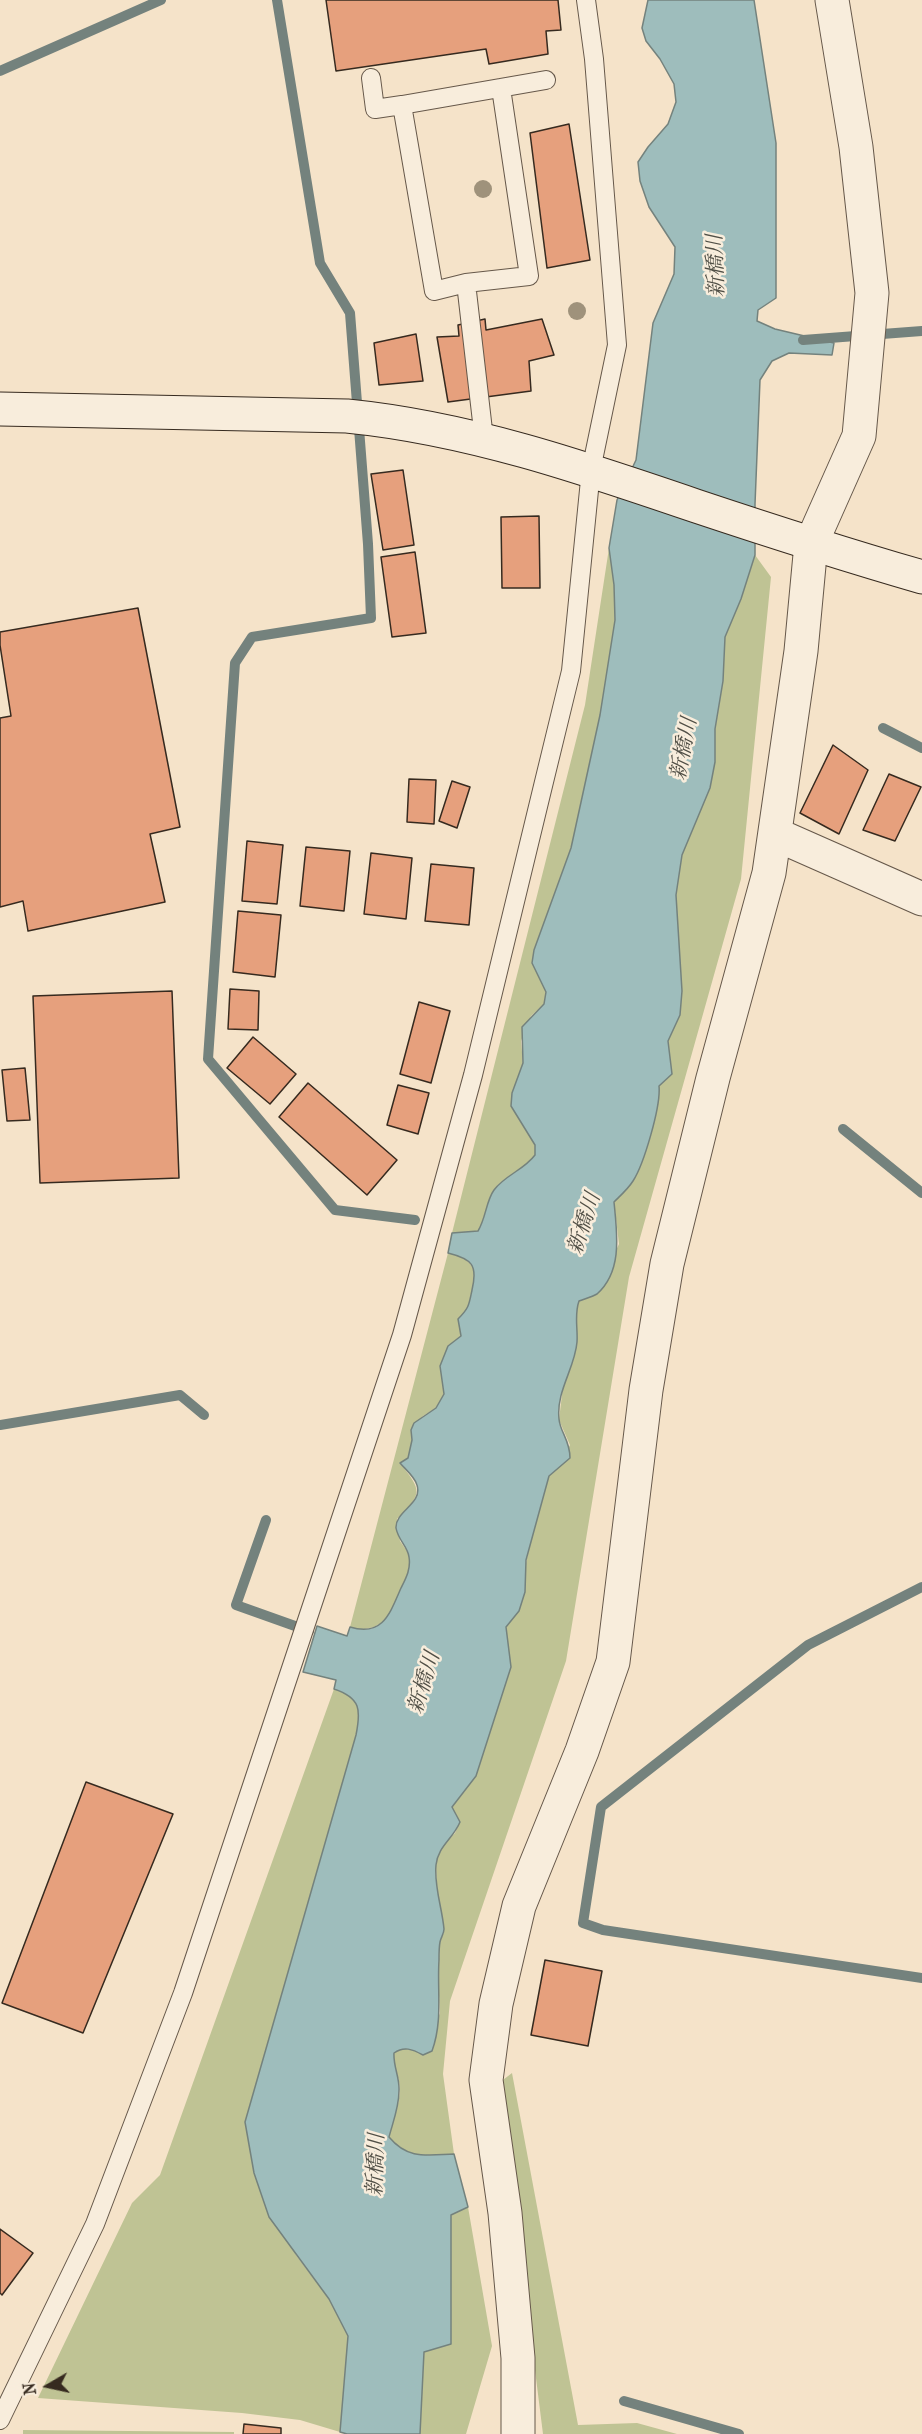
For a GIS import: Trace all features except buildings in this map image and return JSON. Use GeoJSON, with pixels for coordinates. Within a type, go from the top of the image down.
{"type":"FeatureCollection","features":[{"type":"Feature","properties":{"kind":"street"},"geometry":{"type":"LineString","coordinates":[[518,2434],[518,2358],[505,2213],[486,2080],[496,2004],[519,1906],[582,1751],[613,1662],[646,1390],[666,1264],[713,1078],[769,873],[801,651],[811,544],[859,436],[872,293],[856,147],[832,0]]}},
{"type":"Feature","properties":{"kind":"street"},"geometry":{"type":"LineString","coordinates":[[0,409],[362,417],[484,439],[591,470],[811,544],[922,577]]}},
{"type":"Feature","properties":{"kind":"street"},"geometry":{"type":"LineString","coordinates":[[775,834],[922,900]]}},
{"type":"Feature","properties":{"kind":"lane"},"geometry":{"type":"LineString","coordinates":[[0,2420],[95,2224],[183,1993],[402,1335],[473,1075],[571,671],[591,470],[617,345],[594,59],[586,0]]}},
{"type":"Feature","properties":{"kind":"lane"},"geometry":{"type":"LineString","coordinates":[[371,78],[375,109],[546,80]]}},
{"type":"Feature","properties":{"kind":"lane"},"geometry":{"type":"LineString","coordinates":[[402,105],[434,291],[466,283],[529,276],[501,88]]}},
{"type":"Feature","properties":{"kind":"lane"},"geometry":{"type":"LineString","coordinates":[[466,283],[484,439]]}},
{"type":"Feature","properties":{"kind":"green space"},"geometry":{"type":"Polygon","coordinates":[[[609,548],[614,585],[615,620],[600,715],[571,848],[534,950],[532,963],[547,992],[544,1004],[531,1016],[521,1041],[523,1063],[512,1093],[511,1106],[535,1145],[535,1156],[503,1180],[494,1190],[478,1231],[452,1233],[585,705],[609,548]]]}},
{"type":"Feature","properties":{"kind":"green space"},"geometry":{"type":"Polygon","coordinates":[[[755,555],[771,577],[741,879],[629,1277],[566,1661],[450,2001],[443,2074],[454,2154],[411,2153],[403,2150],[388,2137],[400,2090],[394,2053],[408,2049],[423,2055],[440,2013],[438,1977],[440,1942],[444,1932],[437,1888],[436,1866],[439,1849],[455,1833],[460,1822],[452,1807],[467,1788],[511,1667],[506,1627],[522,1600],[527,1558],[549,1476],[557,1469],[570,1445],[559,1420],[563,1386],[577,1344],[575,1311],[579,1301],[596,1294],[619,1244],[614,1202],[633,1181],[659,1086],[672,1074],[668,1041],[680,1015],[682,991],[676,895],[682,855],[710,787],[715,762],[715,729],[723,681],[725,637],[741,599],[755,555]]]}},
{"type":"Feature","properties":{"kind":"green space"},"geometry":{"type":"Polygon","coordinates":[[[448,1253],[464,1259],[476,1273],[461,1336],[448,1346],[441,1366],[444,1394],[436,1408],[423,1416],[411,1430],[412,1440],[408,1458],[400,1463],[416,1486],[412,1503],[397,1519],[400,1541],[409,1554],[409,1570],[388,1619],[374,1627],[360,1630],[350,1627],[448,1253]]]}},
{"type":"Feature","properties":{"kind":"green space"},"geometry":{"type":"Polygon","coordinates":[[[334,1689],[350,1696],[357,1706],[356,1735],[245,2122],[296,2255],[329,2299],[348,2336],[340,2432],[300,2420],[242,2413],[38,2398],[132,2203],[160,2175],[334,1689]]]}},
{"type":"Feature","properties":{"kind":"green space"},"geometry":{"type":"Polygon","coordinates":[[[512,2073],[578,2425],[637,2423],[677,2434],[543,2434],[499,2083],[512,2073]]]}},
{"type":"Feature","properties":{"kind":"green space"},"geometry":{"type":"Polygon","coordinates":[[[468,2207],[492,2346],[466,2434],[420,2434],[424,2352],[451,2344],[451,2215],[468,2207]]]}},
{"type":"Feature","properties":{"kind":"green space"},"geometry":{"type":"Polygon","coordinates":[[[23,2430],[234,2432],[234,2434],[23,2434],[23,2430]]]}},
{"type":"Feature","properties":{"kind":"water","name":"新橋川"},"geometry":{"type":"Polygon","coordinates":[[[648,0],[754,0],[776,143],[776,298],[758,310],[757,321],[775,329],[834,343],[832,355],[789,353],[772,361],[760,380],[755,555],[741,599],[725,637],[723,681],[715,729],[715,762],[710,788],[682,855],[676,895],[682,991],[680,1015],[668,1041],[672,1074],[659,1086],[655,1120],[637,1173],[629,1187],[614,1202],[617,1239],[615,1263],[611,1274],[597,1294],[579,1301],[576,1352],[560,1399],[559,1409],[560,1424],[570,1458],[549,1476],[526,1560],[525,1592],[519,1611],[506,1627],[511,1667],[476,1776],[452,1807],[460,1822],[437,1858],[436,1881],[444,1932],[439,1948],[439,2017],[432,2051],[423,2055],[408,2049],[394,2053],[399,2097],[389,2137],[403,2150],[411,2153],[454,2154],[468,2207],[451,2215],[451,2344],[424,2352],[420,2434],[347,2434],[340,2432],[348,2336],[329,2299],[269,2217],[254,2173],[245,2122],[358,1726],[357,1706],[350,1696],[334,1689],[336,1680],[303,1672],[317,1626],[347,1636],[350,1627],[370,1629],[378,1626],[389,1614],[405,1581],[409,1569],[409,1557],[396,1528],[400,1517],[418,1492],[414,1479],[400,1463],[408,1458],[414,1423],[436,1408],[444,1394],[440,1366],[448,1346],[461,1336],[458,1319],[468,1306],[474,1281],[471,1264],[463,1258],[448,1253],[452,1233],[478,1231],[494,1190],[535,1155],[535,1145],[511,1106],[512,1093],[523,1063],[522,1027],[544,1004],[546,992],[532,963],[534,950],[571,848],[600,715],[615,620],[614,585],[609,548],[617,500],[636,460],[653,323],[674,274],[675,247],[649,207],[640,181],[638,162],[668,124],[676,102],[674,84],[660,59],[646,41],[642,28],[648,0]]]}},
{"type":"Feature","properties":{"kind":"waterway"},"geometry":{"type":"LineString","coordinates":[[0,71],[161,0]]}},
{"type":"Feature","properties":{"kind":"waterway"},"geometry":{"type":"LineString","coordinates":[[277,0],[320,263],[350,313],[368,544],[371,618],[252,637],[235,663],[208,1059],[335,1210],[415,1220]]}},
{"type":"Feature","properties":{"kind":"waterway"},"geometry":{"type":"LineString","coordinates":[[803,340],[922,331]]}},
{"type":"Feature","properties":{"kind":"waterway"},"geometry":{"type":"LineString","coordinates":[[883,728],[922,748]]}},
{"type":"Feature","properties":{"kind":"waterway"},"geometry":{"type":"LineString","coordinates":[[843,1129],[922,1193]]}},
{"type":"Feature","properties":{"kind":"waterway"},"geometry":{"type":"LineString","coordinates":[[0,1425],[180,1395],[204,1415]]}},
{"type":"Feature","properties":{"kind":"waterway"},"geometry":{"type":"LineString","coordinates":[[266,1520],[236,1605],[309,1631]]}},
{"type":"Feature","properties":{"kind":"waterway"},"geometry":{"type":"LineString","coordinates":[[922,1587],[808,1645],[601,1807],[583,1923],[603,1930],[922,1978]]}},
{"type":"Feature","properties":{"kind":"waterway"},"geometry":{"type":"LineString","coordinates":[[624,2401],[739,2434]]}}]}
